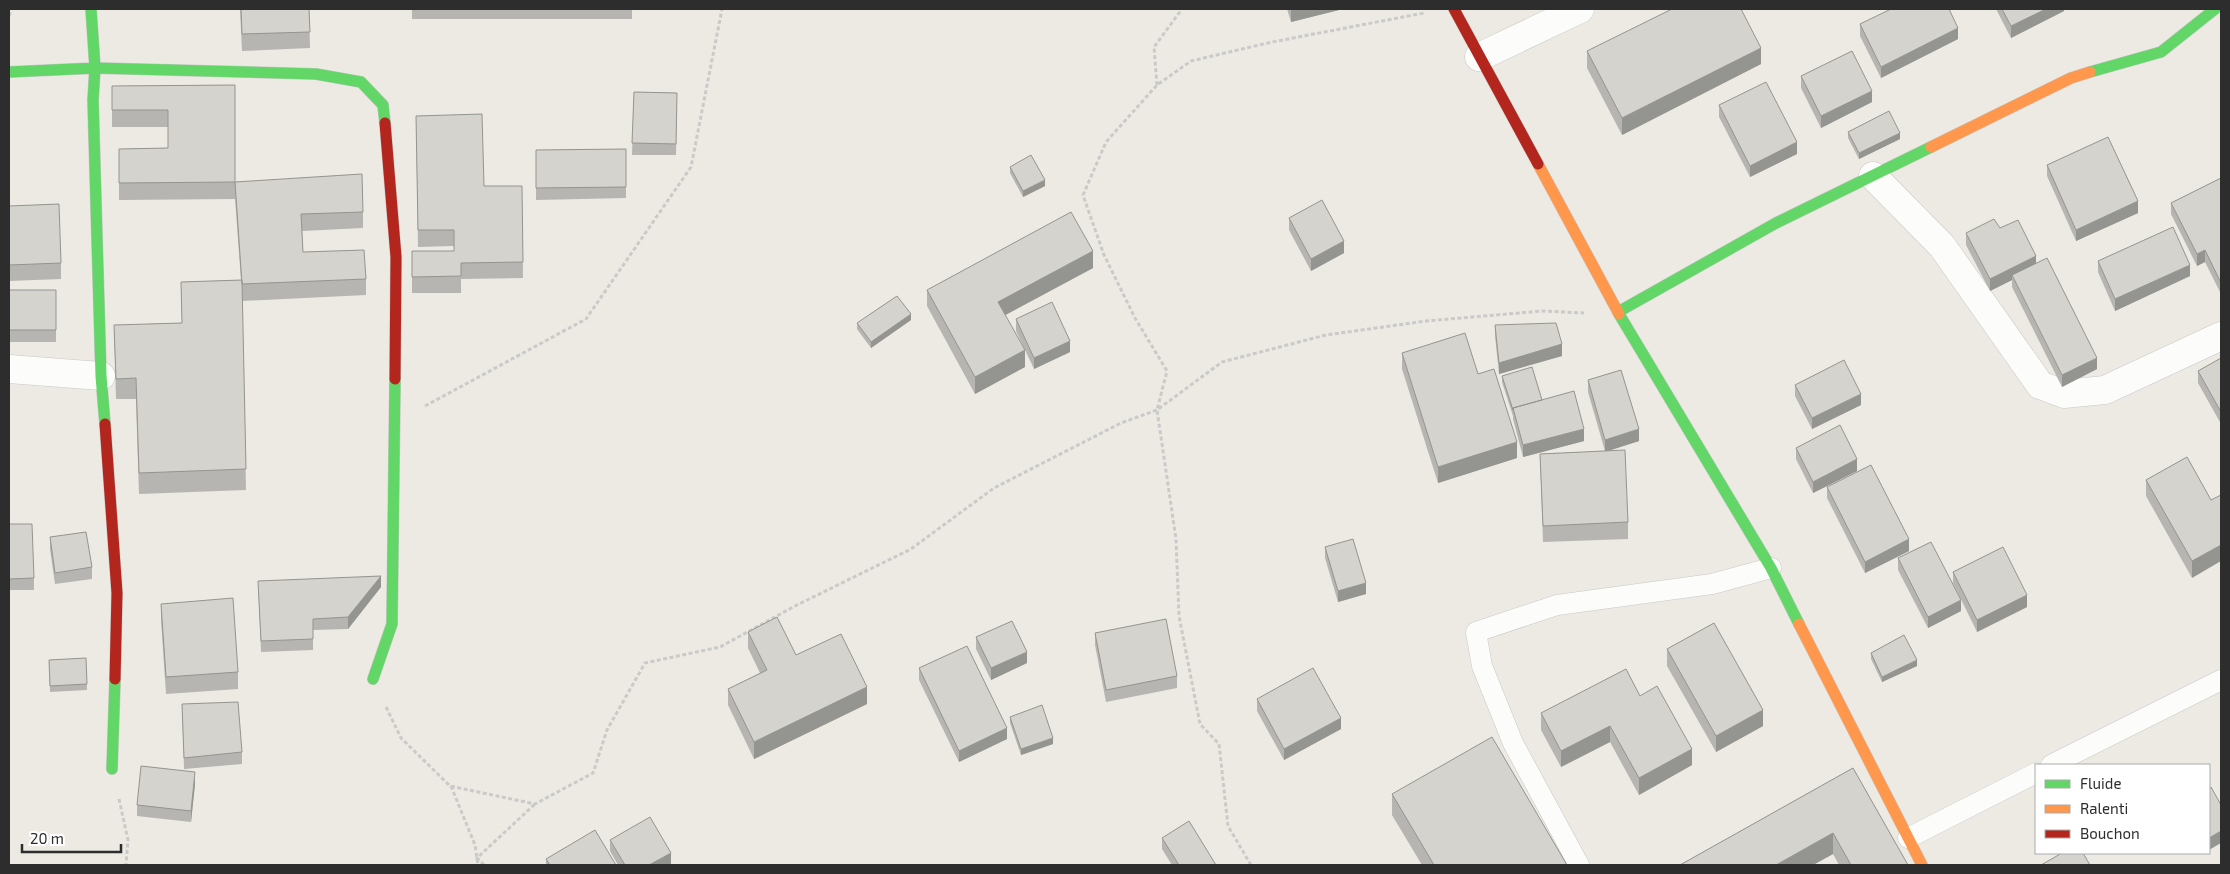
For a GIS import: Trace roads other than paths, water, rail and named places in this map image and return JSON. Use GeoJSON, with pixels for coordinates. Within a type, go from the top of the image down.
{"type":"FeatureCollection","features":[{"type":"Feature","properties":{"kind":"street"},"geometry":{"type":"LineString","coordinates":[[90,9],[95,68],[93,100],[101,376],[117,593],[112,769]]}},
{"type":"Feature","properties":{"kind":"street"},"geometry":{"type":"LineString","coordinates":[[1454,9],[1618,312],[1771,568],[1922,865]]}},
{"type":"Feature","properties":{"kind":"street"},"geometry":{"type":"LineString","coordinates":[[1479,57],[1580,9]]}},
{"type":"Feature","properties":{"kind":"street"},"geometry":{"type":"LineString","coordinates":[[1618,312],[1776,223],[2071,78],[2162,52],[2215,9]]}},
{"type":"Feature","properties":{"kind":"street"},"geometry":{"type":"LineString","coordinates":[[9,72],[95,68],[316,74],[361,82],[383,105],[396,257],[392,624],[373,679]]}},
{"type":"Feature","properties":{"kind":"street"},"geometry":{"type":"LineString","coordinates":[[1873,176],[1942,246],[2040,385],[2064,394],[2105,390],[2221,336]]}},
{"type":"Feature","properties":{"kind":"street"},"geometry":{"type":"LineString","coordinates":[[9,369],[101,376]]}},
{"type":"Feature","properties":{"kind":"lane"},"geometry":{"type":"LineString","coordinates":[[1578,865],[1513,743],[1482,666],[1476,632],[1557,605],[1712,584],[1771,568]]}},
{"type":"Feature","properties":{"kind":"lane"},"geometry":{"type":"LineString","coordinates":[[2053,764],[2221,680]]}},
{"type":"Feature","properties":{"kind":"lane"},"geometry":{"type":"LineString","coordinates":[[1908,838],[2035,774]]}}]}
